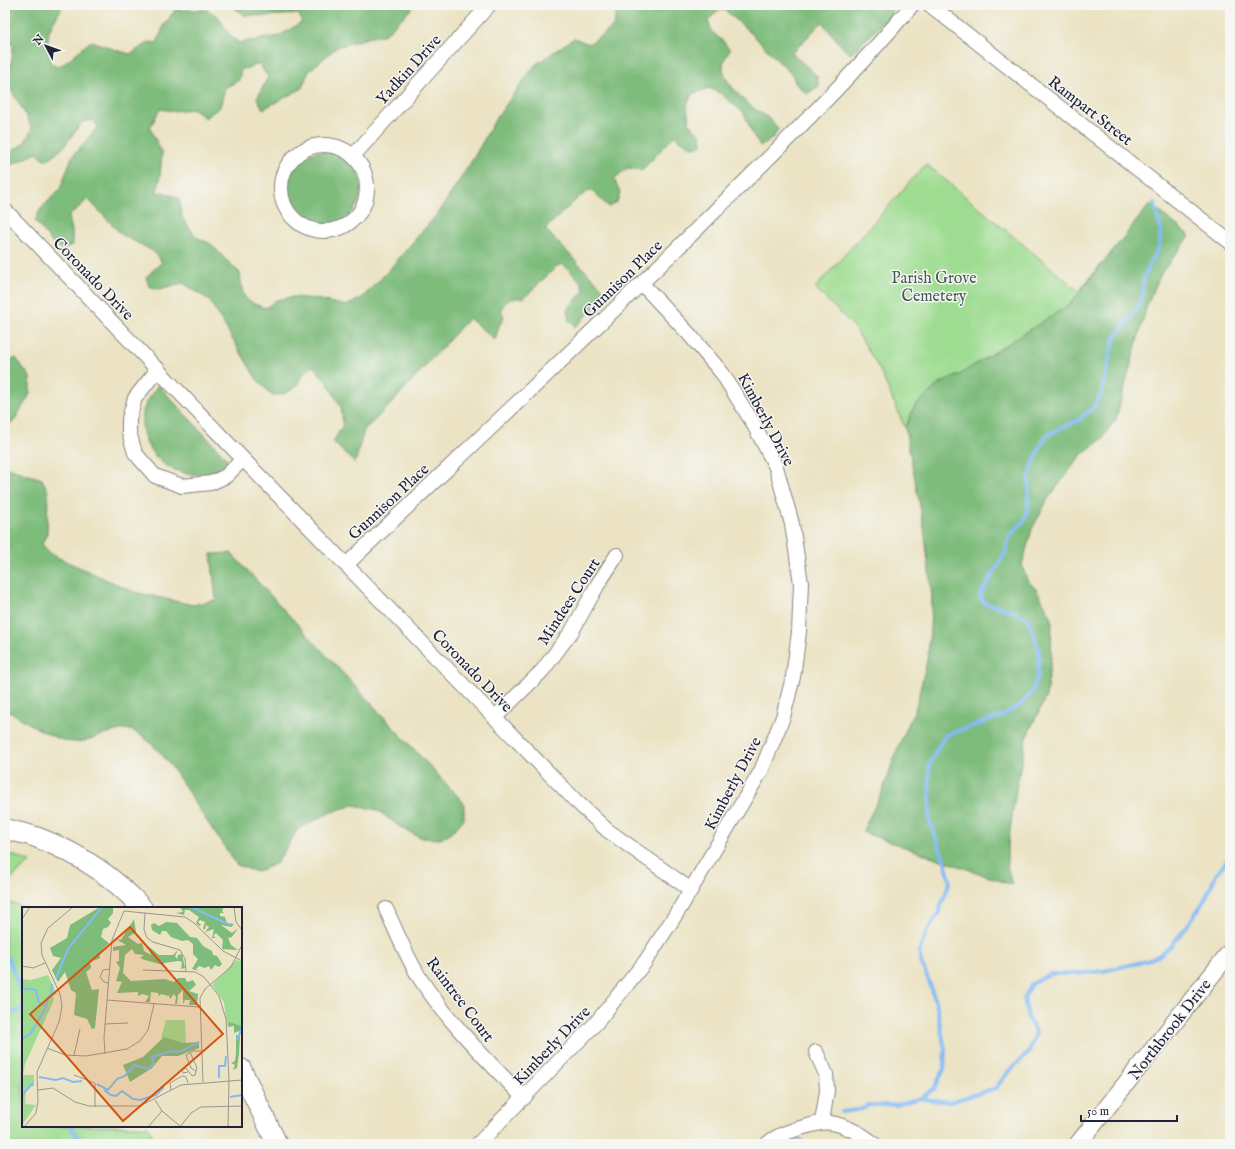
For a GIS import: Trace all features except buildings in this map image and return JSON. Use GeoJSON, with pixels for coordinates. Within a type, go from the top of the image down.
{"type":"FeatureCollection","features":[{"type":"Feature","properties":{"kind":"main road"},"geometry":{"type":"LineString","coordinates":[[5,829],[40,839],[86,860],[128,892],[141,907]]}},
{"type":"Feature","properties":{"kind":"main road"},"geometry":{"type":"LineString","coordinates":[[242,1071],[277,1144]]}},
{"type":"Feature","properties":{"kind":"street","name":"Yadkin Drive"},"geometry":{"type":"LineString","coordinates":[[352,156],[489,5]]}},
{"type":"Feature","properties":{"kind":"street","name":"Gunnison Place"},"geometry":{"type":"LineString","coordinates":[[346,565],[642,284],[816,111],[912,5]]}},
{"type":"Feature","properties":{"kind":"street","name":"Rampart Street"},"geometry":{"type":"LineString","coordinates":[[930,5],[1230,242]]}},
{"type":"Feature","properties":{"kind":"street"},"geometry":{"type":"LineString","coordinates":[[318,146],[333,146],[352,156],[363,170],[366,183],[366,198],[358,214],[345,226],[328,231],[314,230],[302,225],[291,216],[283,201],[281,186],[283,174],[291,161],[301,152],[318,146]]}},
{"type":"Feature","properties":{"kind":"street","name":"Coronado Drive"},"geometry":{"type":"LineString","coordinates":[[5,210],[243,459],[575,800],[607,830],[691,890]]}},
{"type":"Feature","properties":{"kind":"street","name":"Kimberly Drive"},"geometry":{"type":"LineString","coordinates":[[478,1144],[609,1009],[645,962],[691,890],[758,777],[772,747],[783,717],[793,677],[800,632],[801,583],[792,524],[777,471],[755,426],[722,373],[689,334],[642,284]]}},
{"type":"Feature","properties":{"kind":"street"},"geometry":{"type":"LineString","coordinates":[[158,369],[135,398],[129,419],[129,432],[135,453],[155,476],[182,486],[212,483],[226,476],[243,459]]}},
{"type":"Feature","properties":{"kind":"street","name":"Mindees Court"},"geometry":{"type":"LineString","coordinates":[[495,717],[542,671],[572,631],[598,584],[618,555]]}},
{"type":"Feature","properties":{"kind":"street","name":"Raintree Court"},"geometry":{"type":"LineString","coordinates":[[386,909],[400,941],[424,983],[462,1034],[524,1098]]}},
{"type":"Feature","properties":{"kind":"street","name":"Northbrook Drive"},"geometry":{"type":"LineString","coordinates":[[1078,1144],[1230,952]]}},
{"type":"Feature","properties":{"kind":"street"},"geometry":{"type":"LineString","coordinates":[[816,1052],[826,1074],[827,1091],[822,1122]]}},
{"type":"Feature","properties":{"kind":"street"},"geometry":{"type":"LineString","coordinates":[[767,1144],[771,1140],[792,1131],[822,1122],[842,1126],[865,1136],[874,1144]]}},
{"type":"Feature","properties":{"kind":"green space"},"geometry":{"type":"Polygon","coordinates":[[[6,5],[63,5],[49,31],[47,51],[54,66],[62,65],[91,41],[130,54],[150,42],[157,43],[164,25],[175,10],[207,10],[218,16],[228,33],[239,43],[279,36],[302,22],[299,14],[266,16],[243,15],[232,5],[415,5],[386,34],[337,47],[309,71],[301,89],[263,109],[257,98],[268,77],[259,64],[241,70],[239,80],[225,88],[220,107],[205,118],[194,109],[173,111],[160,109],[150,128],[162,153],[157,193],[163,192],[179,198],[182,217],[196,237],[211,244],[240,273],[243,293],[248,300],[266,308],[276,300],[293,297],[316,299],[346,306],[362,298],[387,272],[439,212],[473,159],[495,120],[535,65],[574,38],[589,44],[613,27],[618,5],[895,5],[887,19],[851,54],[844,49],[822,22],[792,53],[817,76],[819,86],[807,94],[795,83],[793,76],[752,34],[725,10],[718,10],[708,21],[712,32],[723,41],[730,50],[724,61],[723,68],[726,78],[748,104],[775,125],[778,129],[773,138],[760,146],[752,133],[744,113],[720,93],[709,88],[692,94],[687,105],[689,123],[701,135],[702,146],[691,147],[674,136],[642,170],[627,168],[614,179],[620,192],[617,202],[609,207],[591,190],[579,197],[545,229],[608,294],[575,327],[569,321],[567,310],[584,291],[581,282],[563,264],[557,266],[524,298],[513,298],[505,303],[501,309],[504,318],[499,326],[495,340],[469,318],[390,405],[364,430],[355,463],[333,442],[343,425],[341,407],[327,382],[313,366],[306,371],[293,389],[286,393],[272,396],[256,378],[209,300],[183,283],[159,289],[149,286],[146,277],[162,262],[153,251],[122,235],[88,199],[69,216],[72,231],[72,245],[62,249],[54,245],[35,221],[40,210],[60,189],[72,157],[98,127],[93,120],[82,122],[63,148],[46,161],[37,153],[9,166],[5,162],[5,156],[24,143],[32,130],[27,117],[5,80],[5,75],[12,60],[13,46],[7,33],[9,16],[6,5]]]}},
{"type":"Feature","properties":{"kind":"green space"},"geometry":{"type":"Polygon","coordinates":[[[324,151],[338,154],[350,162],[358,174],[361,188],[358,202],[350,214],[338,222],[324,225],[310,222],[298,214],[290,202],[287,188],[290,174],[298,162],[310,154],[324,151]]]}},
{"type":"Feature","properties":{"kind":"green space","name":"Parish Grove Cemetery"},"geometry":{"type":"Polygon","coordinates":[[[926,164],[1079,291],[1102,263],[1070,304],[959,375],[939,384],[915,406],[905,428],[880,370],[854,327],[815,288],[926,164]]]}},
{"type":"Feature","properties":{"kind":"green space"},"geometry":{"type":"Polygon","coordinates":[[[1150,204],[1190,236],[1162,272],[1147,305],[1116,419],[1102,439],[1081,455],[1048,499],[1032,529],[1022,565],[1027,580],[1036,589],[1052,618],[1051,658],[1046,697],[1026,738],[1016,790],[1007,851],[1007,865],[1012,885],[862,832],[882,792],[897,750],[916,707],[928,656],[932,598],[924,527],[905,428],[915,406],[939,384],[959,375],[1070,304],[1150,204]]]}},
{"type":"Feature","properties":{"kind":"green space"},"geometry":{"type":"Polygon","coordinates":[[[16,358],[30,377],[30,394],[14,421],[5,426],[5,361],[16,358]]]}},
{"type":"Feature","properties":{"kind":"green space"},"geometry":{"type":"Polygon","coordinates":[[[158,385],[229,461],[211,472],[198,474],[185,473],[173,469],[163,463],[154,454],[147,444],[143,432],[142,418],[146,404],[158,385]]]}},
{"type":"Feature","properties":{"kind":"green space"},"geometry":{"type":"Polygon","coordinates":[[[5,465],[7,468],[42,479],[48,491],[47,533],[42,544],[51,554],[134,592],[193,605],[216,600],[211,554],[231,553],[464,803],[464,819],[453,831],[441,839],[422,838],[403,829],[377,810],[354,805],[331,812],[298,829],[277,863],[257,872],[237,865],[172,768],[152,744],[141,736],[125,729],[81,742],[74,742],[56,738],[47,734],[5,709],[5,465]]]}},
{"type":"Feature","properties":{"kind":"green space"},"geometry":{"type":"Polygon","coordinates":[[[5,852],[30,862],[5,884],[5,852]]]}},
{"type":"Feature","properties":{"kind":"green space"},"geometry":{"type":"Polygon","coordinates":[[[5,901],[24,907],[22,907],[22,1127],[148,1127],[156,1144],[5,1144],[5,901]]]}},
{"type":"Feature","properties":{"kind":"waterway"},"geometry":{"type":"LineString","coordinates":[[842,1112],[857,1110],[869,1105],[896,1105],[921,1098],[934,1089],[944,1069],[945,1050],[937,1007],[919,952],[927,931],[938,914],[950,881],[946,865],[929,820],[929,766],[938,747],[946,735],[1002,716],[1020,705],[1032,693],[1038,674],[1039,652],[1034,634],[1027,618],[1011,610],[984,603],[980,596],[1005,553],[1010,535],[1025,520],[1028,508],[1029,477],[1045,437],[1077,421],[1093,408],[1101,394],[1114,339],[1138,308],[1143,293],[1143,280],[1159,247],[1161,230],[1154,203]]}},
{"type":"Feature","properties":{"kind":"waterway"},"geometry":{"type":"LineString","coordinates":[[921,1098],[950,1102],[996,1088],[1008,1072],[1029,1052],[1036,1033],[1028,1018],[1024,998],[1032,984],[1050,974],[1073,974],[1104,971],[1146,961],[1158,956],[1171,946],[1190,922],[1205,899],[1216,875],[1230,855]]}},
{"type":"Feature","properties":{"kind":"waterway"},"geometry":{"type":"LineString","coordinates":[[5,955],[9,960],[22,993]]}},
{"type":"Feature","properties":{"kind":"waterway"},"geometry":{"type":"LineString","coordinates":[[5,1016],[22,1009]]}},
{"type":"Feature","properties":{"kind":"waterway"},"geometry":{"type":"LineString","coordinates":[[72,1127],[81,1144]]}},
{"type":"Feature","properties":{"kind":"waterway"},"geometry":{"type":"LineString","coordinates":[[795,1144],[801,1140]]}}]}
